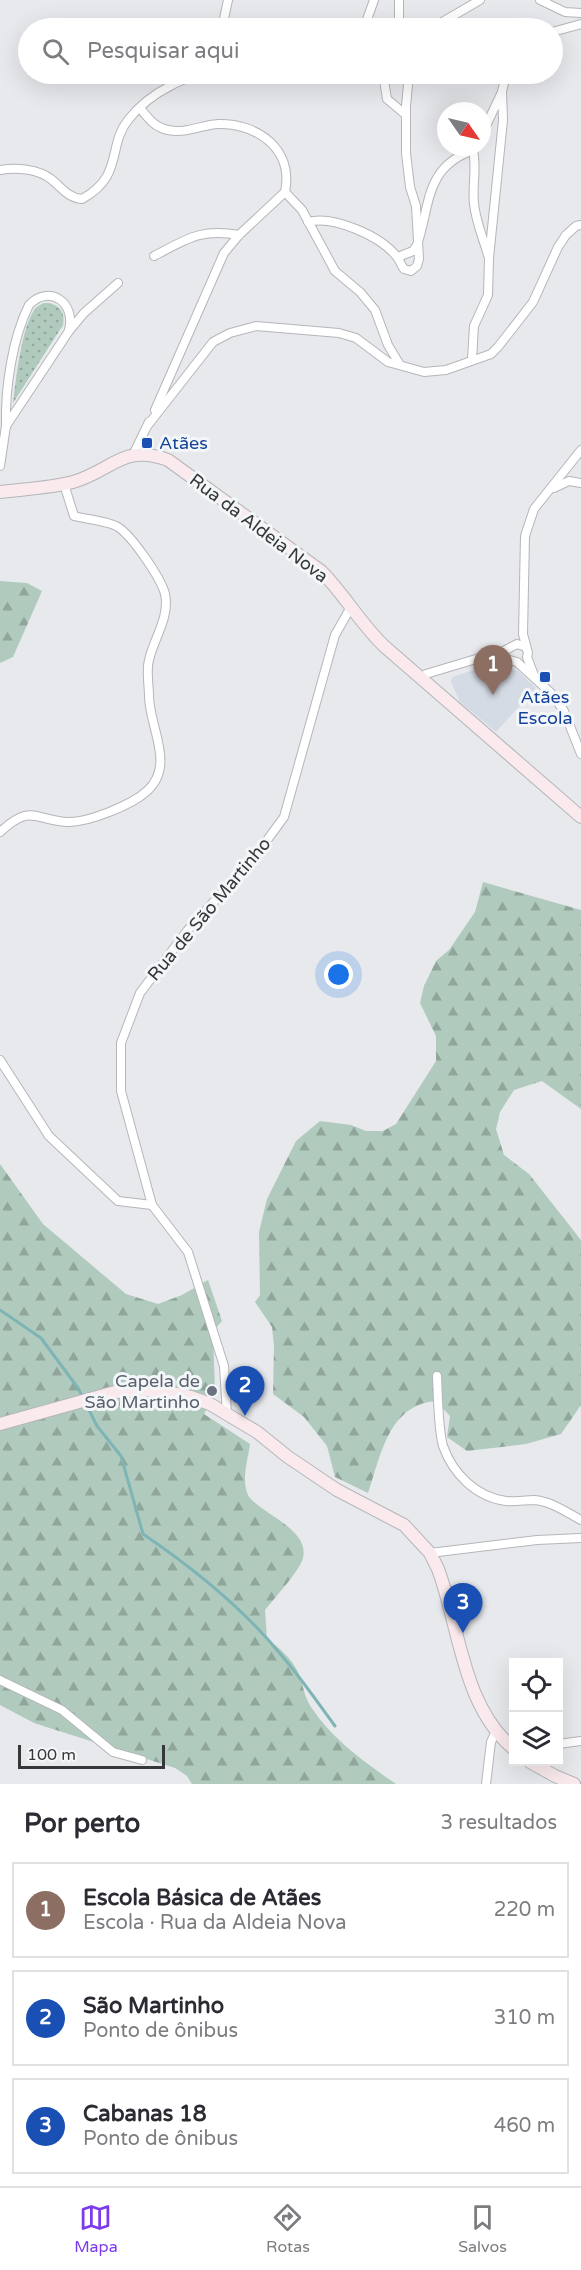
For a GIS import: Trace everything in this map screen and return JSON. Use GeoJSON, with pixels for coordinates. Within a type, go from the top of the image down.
{"type":"FeatureCollection","features":[{"type":"Feature","properties":{"kind":"street"},"geometry":{"type":"LineString","coordinates":[[224,18],[228,0]]}},
{"type":"Feature","properties":{"kind":"street"},"geometry":{"type":"LineString","coordinates":[[368,18],[374,0]]}},
{"type":"Feature","properties":{"kind":"street"},"geometry":{"type":"LineString","coordinates":[[399,0],[399,18]]}},
{"type":"Feature","properties":{"kind":"street"},"geometry":{"type":"LineString","coordinates":[[449,18],[480,0]]}},
{"type":"Feature","properties":{"kind":"street"},"geometry":{"type":"LineString","coordinates":[[540,0],[565,12],[581,13]]}},
{"type":"Feature","properties":{"kind":"street"},"geometry":{"type":"LineString","coordinates":[[563,29],[581,24]]}},
{"type":"Feature","properties":{"kind":"street"},"geometry":{"type":"LineString","coordinates":[[0,170],[17,169],[40,173],[67,194],[82,199],[95,190],[109,175],[123,127],[140,108],[166,88],[175,84]]}},
{"type":"Feature","properties":{"kind":"street"},"geometry":{"type":"LineString","coordinates":[[385,84],[387,99],[406,115]]}},
{"type":"Feature","properties":{"kind":"street"},"geometry":{"type":"LineString","coordinates":[[308,222],[325,220],[342,224],[379,241],[398,257],[404,269],[414,270],[419,263],[417,206],[410,187],[406,153],[408,84]]}},
{"type":"Feature","properties":{"kind":"street"},"geometry":{"type":"LineString","coordinates":[[491,115],[504,84]]}},
{"type":"Feature","properties":{"kind":"street"},"geometry":{"type":"LineString","coordinates":[[472,359],[474,326],[488,295],[489,258],[504,105],[502,92]]}},
{"type":"Feature","properties":{"kind":"street"},"geometry":{"type":"LineString","coordinates":[[0,492],[76,481],[133,454],[225,253],[239,235],[285,192],[287,182],[281,157],[273,143],[261,134],[242,127],[221,124],[190,131],[167,130],[151,122],[140,108]]}},
{"type":"Feature","properties":{"kind":"street"},"geometry":{"type":"LineString","coordinates":[[398,257],[413,251],[417,245],[435,179],[451,161],[461,156]]}},
{"type":"Feature","properties":{"kind":"street"},"geometry":{"type":"LineString","coordinates":[[474,156],[476,218],[489,258]]}},
{"type":"Feature","properties":{"kind":"street"},"geometry":{"type":"LineString","coordinates":[[285,192],[302,210],[335,271],[360,292],[375,310],[388,345],[400,365]]}},
{"type":"Feature","properties":{"kind":"street"},"geometry":{"type":"LineString","coordinates":[[148,424],[213,342],[248,328],[271,327],[350,335],[388,362],[424,372],[446,370],[490,354],[507,337],[533,302],[558,247],[576,226],[581,225]]}},
{"type":"Feature","properties":{"kind":"street"},"geometry":{"type":"LineString","coordinates":[[154,256],[202,233],[239,235]]}},
{"type":"Feature","properties":{"kind":"street"},"geometry":{"type":"LineString","coordinates":[[6,426],[69,331],[84,313],[118,283]]}},
{"type":"Feature","properties":{"kind":"street"},"geometry":{"type":"LineString","coordinates":[[0,466],[6,426],[10,370],[29,305],[33,300],[47,296],[61,301],[71,313],[69,331]]}},
{"type":"Feature","properties":{"kind":"street"},"geometry":{"type":"LineString","coordinates":[[581,450],[534,509],[525,536],[523,634],[518,647],[510,654],[551,693],[564,711],[581,754]]}},
{"type":"Feature","properties":{"kind":"street","name":"Rua da Aldeia Nova"},"geometry":{"type":"LineString","coordinates":[[133,454],[153,454],[168,460],[321,571],[370,632],[422,680],[581,817]]}},
{"type":"Feature","properties":{"kind":"street"},"geometry":{"type":"LineString","coordinates":[[551,489],[568,481],[581,483]]}},
{"type":"Feature","properties":{"kind":"street"},"geometry":{"type":"LineString","coordinates":[[0,832],[14,819],[33,814],[68,822],[106,815],[147,791],[158,774],[161,748],[149,712],[148,662],[165,614],[165,593],[140,550],[117,526],[74,516],[64,484]]}},
{"type":"Feature","properties":{"kind":"street","name":"Rua de São Martinho"},"geometry":{"type":"LineString","coordinates":[[228,1414],[224,1366],[188,1252],[152,1205],[121,1091],[121,1043],[140,993],[187,931],[254,858],[284,817],[335,635],[351,607]]}},
{"type":"Feature","properties":{"kind":"street"},"geometry":{"type":"LineString","coordinates":[[422,680],[426,674],[494,656],[518,647]]}},
{"type":"Feature","properties":{"kind":"street"},"geometry":{"type":"LineString","coordinates":[[518,647],[527,657],[535,678]]}},
{"type":"Feature","properties":{"kind":"street"},"geometry":{"type":"LineString","coordinates":[[494,656],[515,661],[524,661],[527,657]]}},
{"type":"Feature","properties":{"kind":"street"},"geometry":{"type":"LineString","coordinates":[[0,1060],[49,1136],[118,1201],[152,1205]]}},
{"type":"Feature","properties":{"kind":"street"},"geometry":{"type":"LineString","coordinates":[[437,1376],[443,1444],[449,1458],[464,1480],[488,1497],[508,1502],[534,1500],[549,1503],[581,1520]]}},
{"type":"Feature","properties":{"kind":"street"},"geometry":{"type":"LineString","coordinates":[[0,1424],[115,1392],[156,1390],[191,1397],[228,1414],[257,1432],[288,1457],[337,1490],[404,1525],[430,1553],[443,1581],[477,1699],[496,1731],[509,1745]]}},
{"type":"Feature","properties":{"kind":"street"},"geometry":{"type":"LineString","coordinates":[[430,1553],[537,1540],[581,1538]]}},
{"type":"Feature","properties":{"kind":"street"},"geometry":{"type":"LineString","coordinates":[[0,1680],[62,1710],[113,1752],[142,1760]]}},
{"type":"Feature","properties":{"kind":"street"},"geometry":{"type":"LineString","coordinates":[[486,1784],[491,1742],[496,1731]]}},
{"type":"Feature","properties":{"kind":"street"},"geometry":{"type":"LineString","coordinates":[[563,1743],[581,1741]]}},
{"type":"Feature","properties":{"kind":"street"},"geometry":{"type":"LineString","coordinates":[[538,1766],[574,1784]]}},
{"type":"Feature","properties":{"kind":"shaded area"},"geometry":{"type":"Polygon","coordinates":[[[492,664],[519,672],[536,688],[496,732],[460,702],[451,682],[452,677],[492,664]]]}},
{"type":"Feature","properties":{"kind":"green space"},"geometry":{"type":"Polygon","coordinates":[[[44,303],[53,304],[60,309],[64,320],[63,325],[13,403],[25,331],[34,310],[44,303]]]}},
{"type":"Feature","properties":{"kind":"green space"},"geometry":{"type":"Polygon","coordinates":[[[0,581],[27,583],[42,591],[13,657],[0,663],[0,581]]]}},
{"type":"Feature","properties":{"kind":"green space"},"geometry":{"type":"Polygon","coordinates":[[[483,882],[581,910],[581,1109],[542,1081],[514,1090],[500,1112],[496,1129],[504,1155],[529,1174],[581,1240],[581,1405],[561,1434],[526,1444],[467,1451],[447,1437],[450,1416],[436,1401],[420,1405],[407,1412],[389,1435],[368,1493],[335,1477],[327,1446],[304,1417],[273,1394],[272,1327],[255,1302],[260,1295],[259,1232],[267,1199],[296,1141],[320,1121],[351,1125],[366,1131],[383,1131],[396,1124],[436,1061],[436,1036],[420,1003],[424,986],[436,961],[449,950],[475,912],[483,882]]]}},
{"type":"Feature","properties":{"kind":"green space"},"geometry":{"type":"Polygon","coordinates":[[[0,1164],[43,1224],[126,1294],[158,1304],[182,1295],[208,1280],[222,1321],[213,1331],[215,1392],[204,1414],[250,1444],[245,1476],[248,1495],[291,1530],[299,1538],[303,1547],[301,1563],[265,1610],[267,1639],[292,1662],[309,1703],[329,1730],[360,1758],[396,1784],[192,1784],[187,1776],[175,1768],[34,1723],[0,1705],[0,1164]]]}},
{"type":"Feature","properties":{"kind":"waterway"},"geometry":{"type":"LineString","coordinates":[[0,1310],[41,1338],[83,1398]]}},
{"type":"Feature","properties":{"kind":"waterway"},"geometry":{"type":"LineString","coordinates":[[86,1404],[97,1426],[121,1456],[143,1534],[199,1575],[235,1606],[289,1664],[335,1726]]}},
{"type":"Feature","properties":{"kind":"place","name":"Atães"},"geometry":{"type":"Point","coordinates":[147,443]}},
{"type":"Feature","properties":{"kind":"place","name":"Atães Escola"},"geometry":{"type":"Point","coordinates":[545,677]}},
{"type":"Feature","properties":{"kind":"place","name":"Escola Básica de Atães"},"geometry":{"type":"Point","coordinates":[493,695]}},
{"type":"Feature","properties":{"kind":"place","name":"Capela de São Martinho"},"geometry":{"type":"Point","coordinates":[212,1391]}},
{"type":"Feature","properties":{"kind":"place","name":"São Martinho"},"geometry":{"type":"Point","coordinates":[245,1416]}},
{"type":"Feature","properties":{"kind":"place","name":"Cabanas 18"},"geometry":{"type":"Point","coordinates":[463,1633]}}]}
